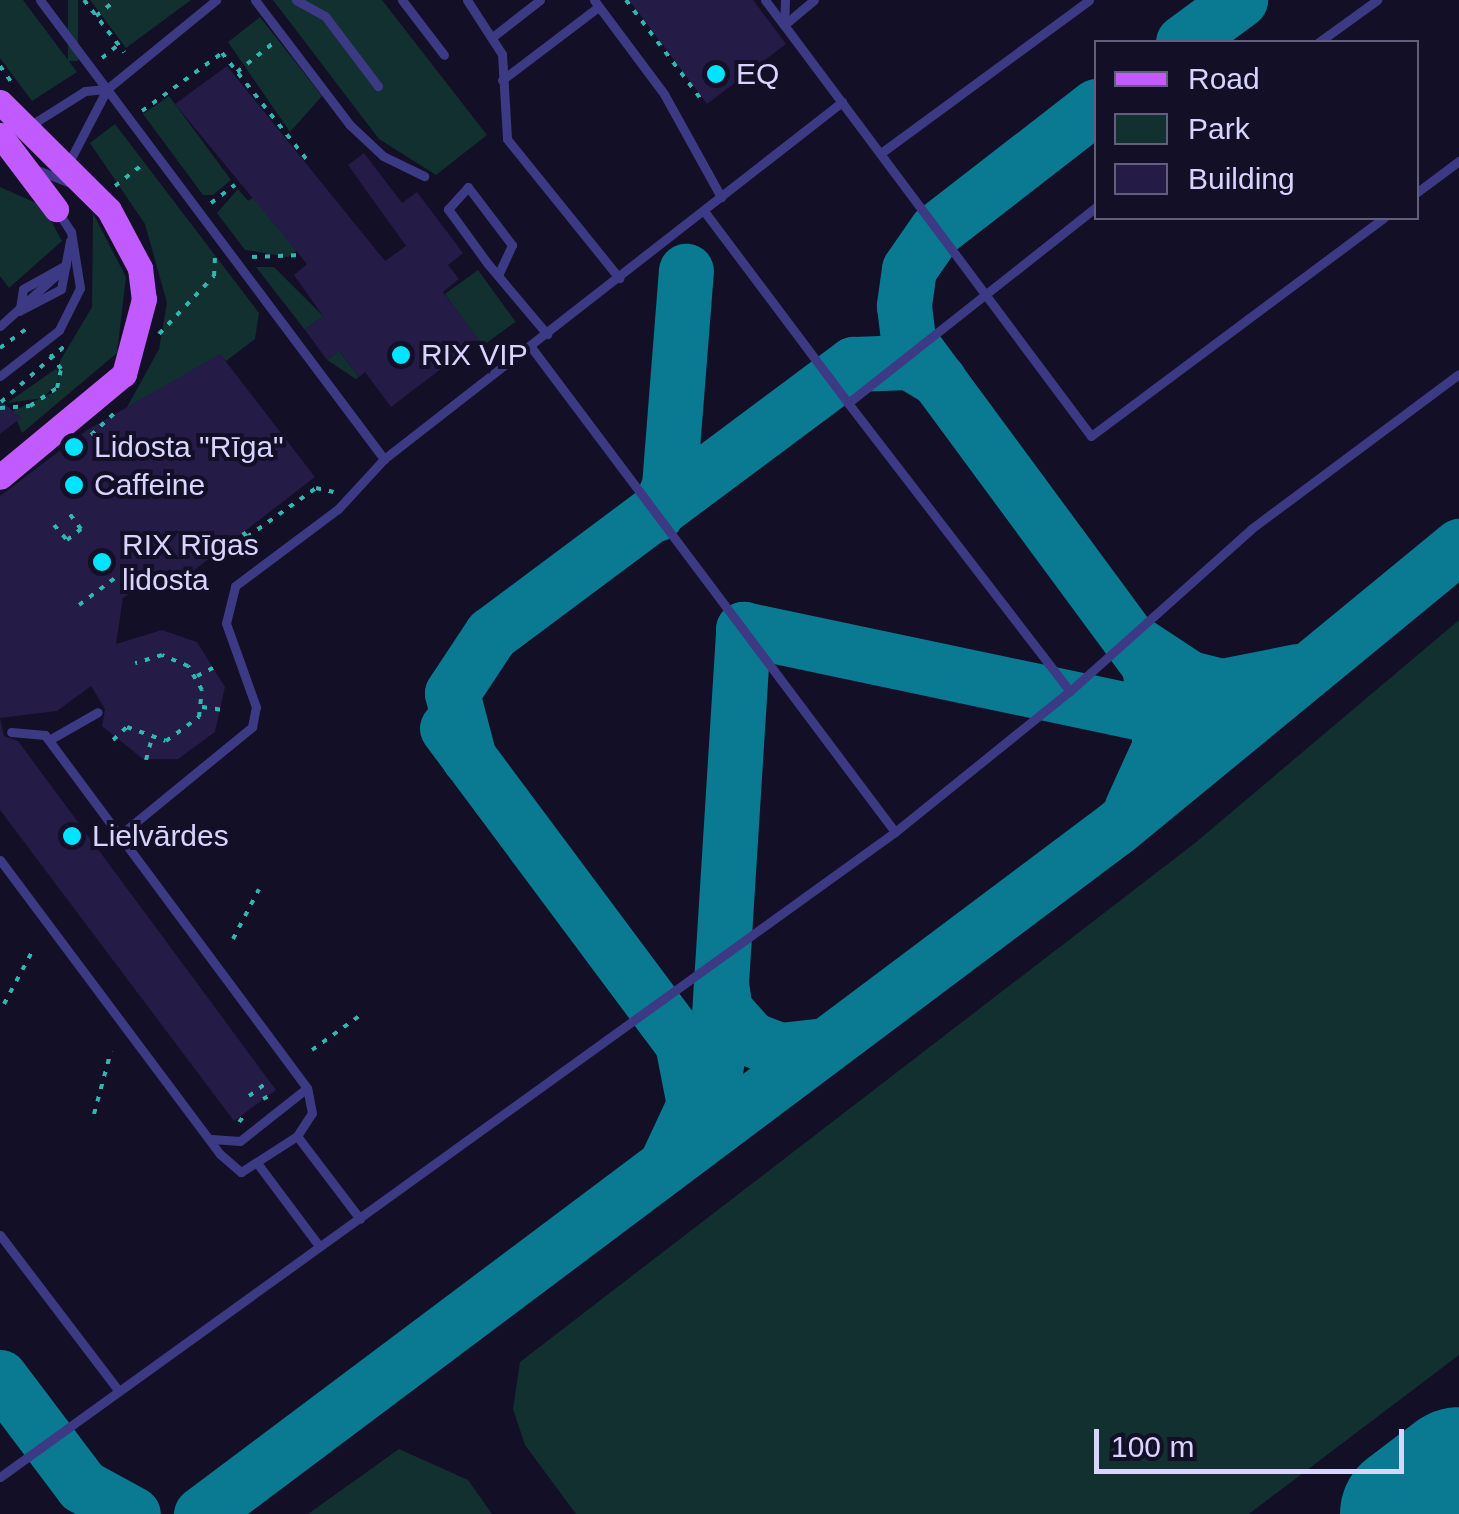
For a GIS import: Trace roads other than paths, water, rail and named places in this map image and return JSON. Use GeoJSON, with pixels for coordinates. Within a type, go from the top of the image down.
{"type":"FeatureCollection","features":[{"type":"Feature","properties":{"kind":"main road"},"geometry":{"type":"LineString","coordinates":[[0,102],[12,132],[13,168],[56,209]]}},
{"type":"Feature","properties":{"kind":"main road"},"geometry":{"type":"LineString","coordinates":[[0,476],[92,408],[135,352],[140,268],[106,192],[12,132]]}},
{"type":"Feature","properties":{"kind":"lane"},"geometry":{"type":"LineString","coordinates":[[40,0],[384,459]]}},
{"type":"Feature","properties":{"kind":"lane"},"geometry":{"type":"LineString","coordinates":[[68,165],[107,89],[216,0]]}},
{"type":"Feature","properties":{"kind":"lane"},"geometry":{"type":"LineString","coordinates":[[255,0],[350,125],[383,156],[424,176]]}},
{"type":"Feature","properties":{"kind":"lane"},"geometry":{"type":"LineString","coordinates":[[296,0],[325,16],[378,86]]}},
{"type":"Feature","properties":{"kind":"lane"},"geometry":{"type":"LineString","coordinates":[[402,0],[444,55]]}},
{"type":"Feature","properties":{"kind":"lane"},"geometry":{"type":"LineString","coordinates":[[468,0],[494,34],[507,139],[618,278]]}},
{"type":"Feature","properties":{"kind":"lane"},"geometry":{"type":"LineString","coordinates":[[494,34],[540,0]]}},
{"type":"Feature","properties":{"kind":"lane"},"geometry":{"type":"LineString","coordinates":[[765,0],[1091,436],[1381,220]]}},
{"type":"Feature","properties":{"kind":"lane"},"geometry":{"type":"LineString","coordinates":[[784,0],[784,25]]}},
{"type":"Feature","properties":{"kind":"lane"},"geometry":{"type":"LineString","coordinates":[[784,25],[814,0]]}},
{"type":"Feature","properties":{"kind":"lane"},"geometry":{"type":"LineString","coordinates":[[881,153],[1089,0]]}},
{"type":"Feature","properties":{"kind":"lane"},"geometry":{"type":"LineString","coordinates":[[1322,40],[1377,0]]}},
{"type":"Feature","properties":{"kind":"lane"},"geometry":{"type":"LineString","coordinates":[[502,80],[596,3],[664,94],[721,198]]}},
{"type":"Feature","properties":{"kind":"lane"},"geometry":{"type":"LineString","coordinates":[[12,132],[85,91],[107,89]]}},
{"type":"Feature","properties":{"kind":"lane"},"geometry":{"type":"LineString","coordinates":[[120,834],[252,727],[256,707],[226,622],[228,598],[350,496],[384,459],[842,102]]}},
{"type":"Feature","properties":{"kind":"lane"},"geometry":{"type":"LineString","coordinates":[[1419,191],[1459,161]]}},
{"type":"Feature","properties":{"kind":"lane"},"geometry":{"type":"LineString","coordinates":[[13,168],[106,192]]}},
{"type":"Feature","properties":{"kind":"lane"},"geometry":{"type":"LineString","coordinates":[[499,274],[512,245],[468,187],[448,209],[499,274],[547,334]]}},
{"type":"Feature","properties":{"kind":"lane"},"geometry":{"type":"LineString","coordinates":[[848,404],[982,292],[1094,208]]}},
{"type":"Feature","properties":{"kind":"lane"},"geometry":{"type":"LineString","coordinates":[[0,376],[70,314],[80,288],[71,232],[56,209]]}},
{"type":"Feature","properties":{"kind":"lane"},"geometry":{"type":"LineString","coordinates":[[704,211],[1070,691]]}},
{"type":"Feature","properties":{"kind":"lane"},"geometry":{"type":"LineString","coordinates":[[0,326],[61,289],[71,232]]}},
{"type":"Feature","properties":{"kind":"lane"},"geometry":{"type":"LineString","coordinates":[[19,311],[23,288],[67,265]]}},
{"type":"Feature","properties":{"kind":"lane"},"geometry":{"type":"LineString","coordinates":[[531,347],[895,832]]}},
{"type":"Feature","properties":{"kind":"lane"},"geometry":{"type":"LineString","coordinates":[[0,1477],[895,832],[1070,691],[1250,529],[1459,374]]}},
{"type":"Feature","properties":{"kind":"lane"},"geometry":{"type":"LineString","coordinates":[[48,740],[98,712]]}},
{"type":"Feature","properties":{"kind":"lane"},"geometry":{"type":"LineString","coordinates":[[0,860],[241,1172],[297,1136],[312,1113],[307,1088],[48,740],[26,726],[11,732]]}},
{"type":"Feature","properties":{"kind":"lane"},"geometry":{"type":"LineString","coordinates":[[212,1139],[240,1142],[307,1088]]}},
{"type":"Feature","properties":{"kind":"lane"},"geometry":{"type":"LineString","coordinates":[[297,1136],[360,1219]]}},
{"type":"Feature","properties":{"kind":"lane"},"geometry":{"type":"LineString","coordinates":[[257,1163],[319,1246]]}},
{"type":"Feature","properties":{"kind":"lane"},"geometry":{"type":"LineString","coordinates":[[0,1234],[119,1391]]}},
{"type":"Feature","properties":{"kind":"place","name":"EQ"},"geometry":{"type":"Point","coordinates":[716,74]}},
{"type":"Feature","properties":{"kind":"place","name":"RIX VIP"},"geometry":{"type":"Point","coordinates":[401,355]}},
{"type":"Feature","properties":{"kind":"place","name":"Lidosta \"Rīga\""},"geometry":{"type":"Point","coordinates":[74,447]}},
{"type":"Feature","properties":{"kind":"place","name":"Caffeine"},"geometry":{"type":"Point","coordinates":[74,485]}},
{"type":"Feature","properties":{"kind":"place","name":"RIX Rīgas lidosta"},"geometry":{"type":"Point","coordinates":[102,562]}},
{"type":"Feature","properties":{"kind":"place","name":"Lielvārdes"},"geometry":{"type":"Point","coordinates":[72,836]}}]}
